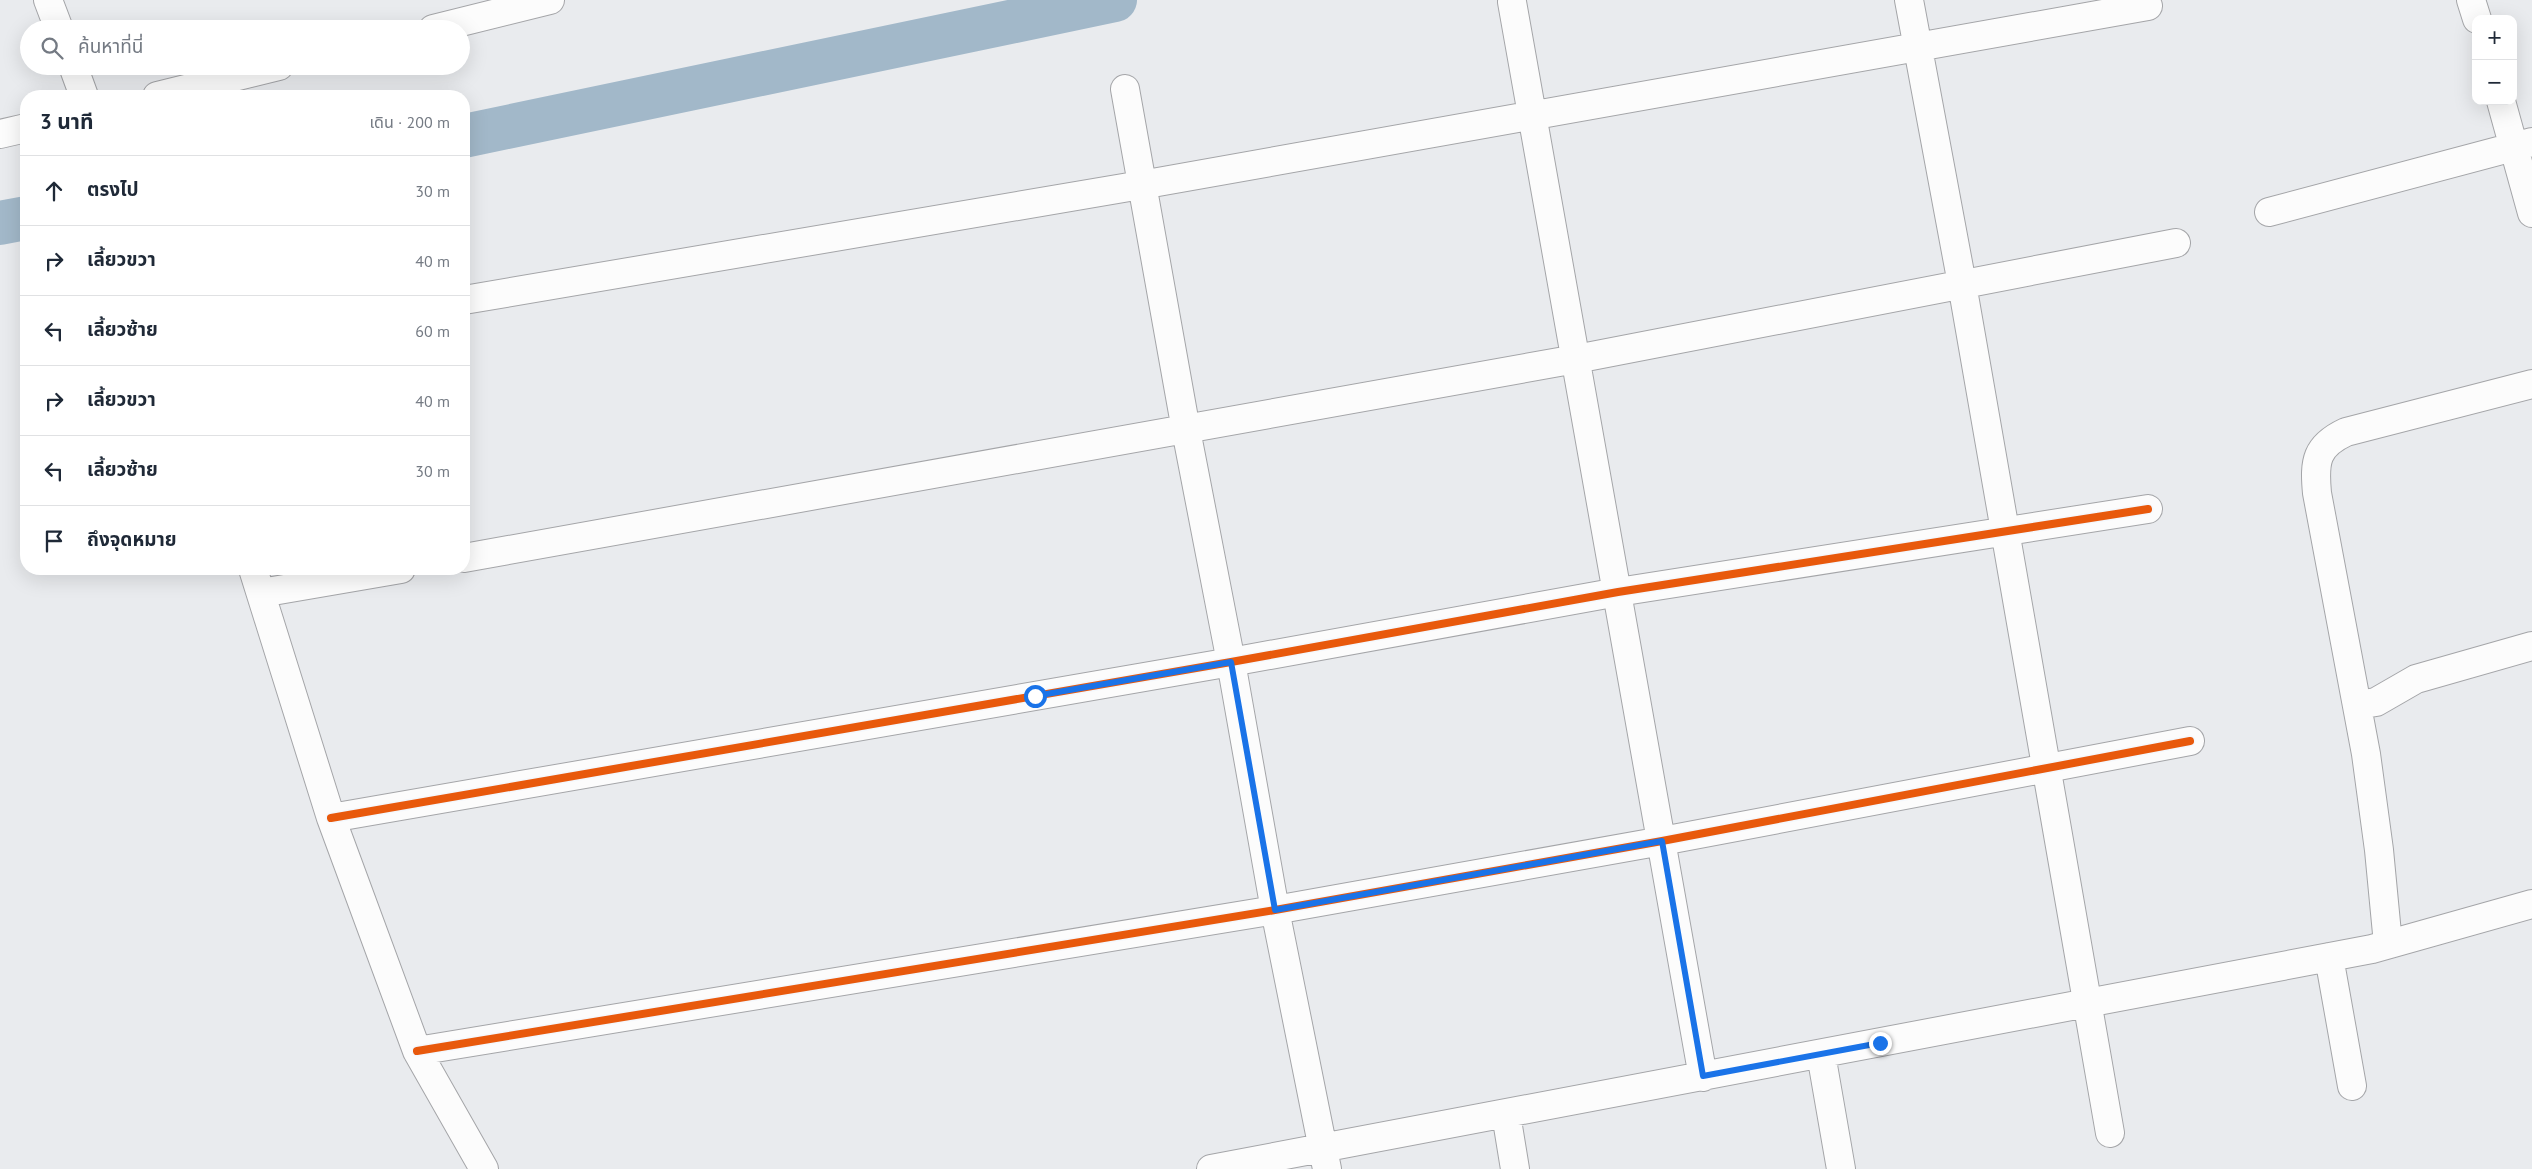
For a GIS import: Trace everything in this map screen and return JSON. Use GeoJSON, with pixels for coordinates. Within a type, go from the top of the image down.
{"type":"FeatureCollection","features":[{"type":"Feature","properties":{"kind":"street"},"geometry":{"type":"LineString","coordinates":[[48,0],[56,20]]}},
{"type":"Feature","properties":{"kind":"street"},"geometry":{"type":"LineString","coordinates":[[469,20],[550,0]]}},
{"type":"Feature","properties":{"kind":"street"},"geometry":{"type":"LineString","coordinates":[[1909,0],[1962,284],[2110,1133]]}},
{"type":"Feature","properties":{"kind":"street"},"geometry":{"type":"LineString","coordinates":[[2471,0],[2476,15]]}},
{"type":"Feature","properties":{"kind":"street"},"geometry":{"type":"LineString","coordinates":[[1512,2],[1703,1076]]}},
{"type":"Feature","properties":{"kind":"street"},"geometry":{"type":"LineString","coordinates":[[470,299],[1141,185],[2148,6]]}},
{"type":"Feature","properties":{"kind":"street"},"geometry":{"type":"LineString","coordinates":[[76,75],[82,90]]}},
{"type":"Feature","properties":{"kind":"street"},"geometry":{"type":"LineString","coordinates":[[181,90],[242,75]]}},
{"type":"Feature","properties":{"kind":"street"},"geometry":{"type":"LineString","coordinates":[[1124,89],[1186,430],[1231,662],[1275,910],[1325,1159]]}},
{"type":"Feature","properties":{"kind":"street"},"geometry":{"type":"LineString","coordinates":[[2503,105],[2523,145],[2532,213]]}},
{"type":"Feature","properties":{"kind":"street"},"geometry":{"type":"LineString","coordinates":[[0,134],[20,129]]}},
{"type":"Feature","properties":{"kind":"street"},"geometry":{"type":"LineString","coordinates":[[2269,212],[2523,145]]}},
{"type":"Feature","properties":{"kind":"street"},"geometry":{"type":"LineString","coordinates":[[470,557],[1576,359],[2176,243]]}},
{"type":"Feature","properties":{"kind":"street"},"geometry":{"type":"LineString","coordinates":[[2388,944],[2379,850],[2357,705],[2317,493],[2315,468],[2329,440],[2346,432],[2532,384]]}},
{"type":"Feature","properties":{"kind":"street"},"geometry":{"type":"LineString","coordinates":[[331,818],[1231,662],[1618,592],[2148,509]]}},
{"type":"Feature","properties":{"kind":"street"},"geometry":{"type":"LineString","coordinates":[[329,575],[257,581],[331,818],[417,1051],[484,1169]]}},
{"type":"Feature","properties":{"kind":"street"},"geometry":{"type":"LineString","coordinates":[[2357,705],[2376,702],[2416,679],[2532,646]]}},
{"type":"Feature","properties":{"kind":"street"},"geometry":{"type":"LineString","coordinates":[[417,1051],[1275,910],[1662,841],[2190,741]]}},
{"type":"Feature","properties":{"kind":"street"},"geometry":{"type":"LineString","coordinates":[[1211,1169],[1325,1159],[1506,1114],[2329,957],[2388,944],[2532,904]]}},
{"type":"Feature","properties":{"kind":"street"},"geometry":{"type":"LineString","coordinates":[[2329,957],[2352,1086]]}},
{"type":"Feature","properties":{"kind":"street"},"geometry":{"type":"LineString","coordinates":[[1821,1054],[1841,1169]]}},
{"type":"Feature","properties":{"kind":"street"},"geometry":{"type":"LineString","coordinates":[[1506,1114],[1515,1169]]}},
{"type":"Feature","properties":{"kind":"waterway"},"geometry":{"type":"LineString","coordinates":[[470,135],[1115,0]]}},
{"type":"Feature","properties":{"kind":"waterway"},"geometry":{"type":"LineString","coordinates":[[0,223],[20,219]]}},
{"type":"Feature","properties":{"kind":"cycle path"},"geometry":{"type":"LineString","coordinates":[[331,818],[1231,662],[1618,592],[2148,509]]}},
{"type":"Feature","properties":{"kind":"cycle path"},"geometry":{"type":"LineString","coordinates":[[417,1051],[1275,910],[1662,841],[2190,741]]}},
{"type":"Feature","properties":{"kind":"route"},"geometry":{"type":"LineString","coordinates":[[1035,696],[1231,662],[1275,910],[1662,841],[1703,1076],[1880,1043]]}}]}
